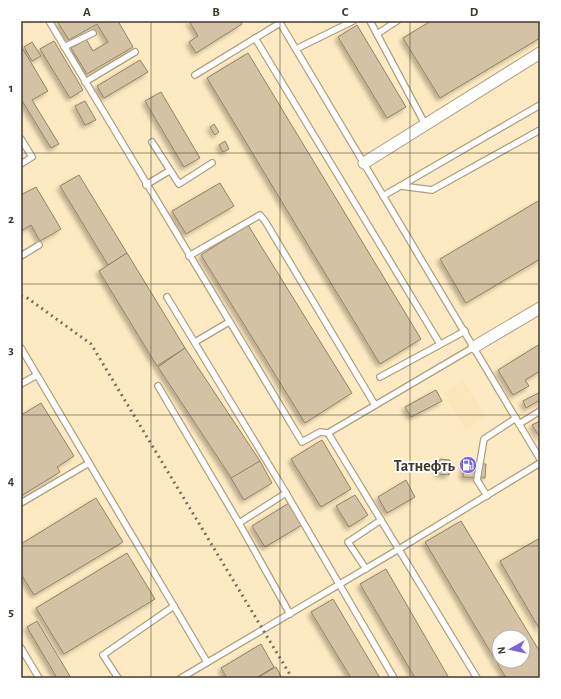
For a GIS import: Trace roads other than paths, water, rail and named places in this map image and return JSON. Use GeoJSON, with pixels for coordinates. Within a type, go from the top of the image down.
{"type":"FeatureCollection","features":[{"type":"Feature","properties":{"kind":"street"},"geometry":{"type":"LineString","coordinates":[[364,164],[425,124],[540,53]]}},
{"type":"Feature","properties":{"kind":"street"},"geometry":{"type":"LineString","coordinates":[[474,346],[540,308]]}},
{"type":"Feature","properties":{"kind":"lane"},"geometry":{"type":"LineString","coordinates":[[49,21],[146,185],[302,442],[320,432],[328,433],[474,346]]}},
{"type":"Feature","properties":{"kind":"lane"},"geometry":{"type":"LineString","coordinates":[[296,49],[353,21]]}},
{"type":"Feature","properties":{"kind":"lane"},"geometry":{"type":"LineString","coordinates":[[370,21],[425,124]]}},
{"type":"Feature","properties":{"kind":"lane"},"geometry":{"type":"LineString","coordinates":[[377,34],[397,21]]}},
{"type":"Feature","properties":{"kind":"lane"},"geometry":{"type":"LineString","coordinates":[[195,75],[279,22],[474,346],[540,459]]}},
{"type":"Feature","properties":{"kind":"lane"},"geometry":{"type":"LineString","coordinates":[[64,47],[93,33]]}},
{"type":"Feature","properties":{"kind":"lane"},"geometry":{"type":"LineString","coordinates":[[255,38],[440,344]]}},
{"type":"Feature","properties":{"kind":"lane"},"geometry":{"type":"LineString","coordinates":[[85,82],[135,52]]}},
{"type":"Feature","properties":{"kind":"lane"},"geometry":{"type":"LineString","coordinates":[[383,196],[540,105]]}},
{"type":"Feature","properties":{"kind":"lane"},"geometry":{"type":"LineString","coordinates":[[401,186],[432,190],[540,130]]}},
{"type":"Feature","properties":{"kind":"lane"},"geometry":{"type":"LineString","coordinates":[[21,138],[32,157],[21,164]]}},
{"type":"Feature","properties":{"kind":"lane"},"geometry":{"type":"LineString","coordinates":[[152,142],[169,171],[179,184],[212,163]]}},
{"type":"Feature","properties":{"kind":"lane"},"geometry":{"type":"LineString","coordinates":[[146,185],[169,171]]}},
{"type":"Feature","properties":{"kind":"lane"},"geometry":{"type":"LineString","coordinates":[[189,256],[260,215],[375,405]]}},
{"type":"Feature","properties":{"kind":"lane"},"geometry":{"type":"LineString","coordinates":[[21,256],[39,245]]}},
{"type":"Feature","properties":{"kind":"lane"},"geometry":{"type":"LineString","coordinates":[[167,297],[286,493],[394,678]]}},
{"type":"Feature","properties":{"kind":"lane"},"geometry":{"type":"LineString","coordinates":[[195,342],[229,322]]}},
{"type":"Feature","properties":{"kind":"lane"},"geometry":{"type":"LineString","coordinates":[[380,377],[465,331]]}},
{"type":"Feature","properties":{"kind":"lane"},"geometry":{"type":"LineString","coordinates":[[21,348],[206,662]]}},
{"type":"Feature","properties":{"kind":"lane"},"geometry":{"type":"LineString","coordinates":[[21,384],[37,375]]}},
{"type":"Feature","properties":{"kind":"lane"},"geometry":{"type":"LineString","coordinates":[[158,386],[239,523],[290,614]]}},
{"type":"Feature","properties":{"kind":"lane"},"geometry":{"type":"LineString","coordinates":[[519,424],[540,411]]}},
{"type":"Feature","properties":{"kind":"lane"},"geometry":{"type":"LineString","coordinates":[[487,496],[478,480],[484,440],[516,418]]}},
{"type":"Feature","properties":{"kind":"lane"},"geometry":{"type":"LineString","coordinates":[[328,433],[477,678]]}},
{"type":"Feature","properties":{"kind":"lane"},"geometry":{"type":"LineString","coordinates":[[21,503],[89,463]]}},
{"type":"Feature","properties":{"kind":"lane"},"geometry":{"type":"LineString","coordinates":[[181,678],[366,569],[540,463]]}},
{"type":"Feature","properties":{"kind":"lane"},"geometry":{"type":"LineString","coordinates":[[239,523],[286,493]]}},
{"type":"Feature","properties":{"kind":"lane"},"geometry":{"type":"LineString","coordinates":[[366,569],[348,542],[381,520]]}},
{"type":"Feature","properties":{"kind":"lane"},"geometry":{"type":"LineString","coordinates":[[118,678],[103,655],[174,606]]}},
{"type":"Feature","properties":{"kind":"lane"},"geometry":{"type":"LineString","coordinates":[[21,648],[39,678]]}},
{"type":"Feature","properties":{"kind":"lane"},"geometry":{"type":"LineString","coordinates":[[191,672],[195,678]]}},
{"type":"Feature","properties":{"kind":"railway"},"geometry":{"type":"LineString","coordinates":[[21,296],[26,297],[91,344],[292,678]]}},
{"type":"Feature","properties":{"kind":"place","name":"Татнефть"},"geometry":{"type":"Point","coordinates":[468,465]}}]}
